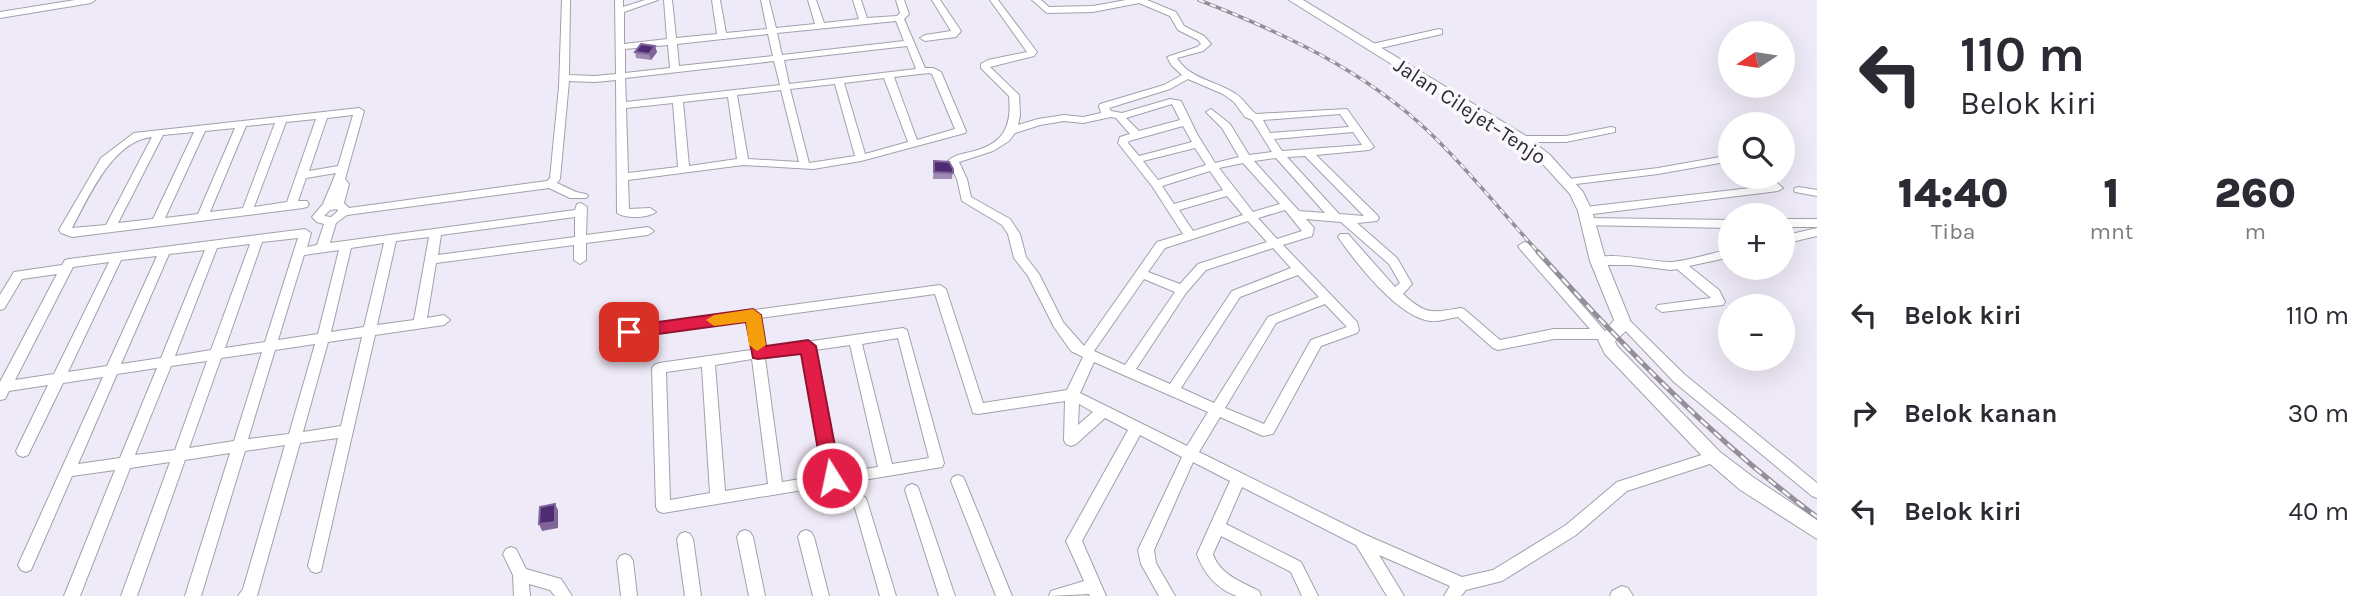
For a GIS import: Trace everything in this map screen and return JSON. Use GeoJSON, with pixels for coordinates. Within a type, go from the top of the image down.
{"type":"FeatureCollection","features":[{"type":"Feature","properties":{"kind":"main road","name":"Jalan Cilejet–Tenjo"},"geometry":{"type":"LineString","coordinates":[[1295,0],[1521,139],[1545,158],[1568,182],[1586,216],[1598,261],[1622,320]]}},
{"type":"Feature","properties":{"kind":"main road"},"geometry":{"type":"LineString","coordinates":[[1622,320],[1621,326],[1604,337],[1611,350],[1714,457],[1757,491],[1817,531]]}},
{"type":"Feature","properties":{"kind":"street"},"geometry":{"type":"LineString","coordinates":[[0,15],[92,0]]}},
{"type":"Feature","properties":{"kind":"street"},"geometry":{"type":"LineString","coordinates":[[553,181],[564,83],[566,0]]}},
{"type":"Feature","properties":{"kind":"street"},"geometry":{"type":"LineString","coordinates":[[650,212],[623,213],[619,6],[654,0]]}},
{"type":"Feature","properties":{"kind":"street"},"geometry":{"type":"LineString","coordinates":[[668,0],[675,69]]}},
{"type":"Feature","properties":{"kind":"street"},"geometry":{"type":"LineString","coordinates":[[716,0],[723,37]]}},
{"type":"Feature","properties":{"kind":"street"},"geometry":{"type":"LineString","coordinates":[[765,0],[804,166]]}},
{"type":"Feature","properties":{"kind":"street"},"geometry":{"type":"LineString","coordinates":[[813,0],[820,26]]}},
{"type":"Feature","properties":{"kind":"street"},"geometry":{"type":"LineString","coordinates":[[857,0],[864,21]]}},
{"type":"Feature","properties":{"kind":"street"},"geometry":{"type":"LineString","coordinates":[[620,47],[899,18],[905,14],[900,0]]}},
{"type":"Feature","properties":{"kind":"street"},"geometry":{"type":"LineString","coordinates":[[925,38],[953,35],[956,31],[936,0]]}},
{"type":"Feature","properties":{"kind":"street"},"geometry":{"type":"LineString","coordinates":[[994,0],[1032,51],[1031,54],[991,62],[984,66],[1014,95],[1013,130]]}},
{"type":"Feature","properties":{"kind":"street"},"geometry":{"type":"LineString","coordinates":[[1037,0],[1047,10],[1093,9],[1140,0],[1173,14],[1181,28],[1206,42],[1203,48],[1171,58],[1188,75],[1202,79],[1235,97],[1247,115],[1256,118],[1341,111],[1369,147],[1246,159],[1211,166],[1156,184]]}},
{"type":"Feature","properties":{"kind":"street"},"geometry":{"type":"LineString","coordinates":[[899,18],[922,71]]}},
{"type":"Feature","properties":{"kind":"street"},"geometry":{"type":"LineString","coordinates":[[1372,47],[1439,32]]}},
{"type":"Feature","properties":{"kind":"street"},"geometry":{"type":"LineString","coordinates":[[564,83],[909,43]]}},
{"type":"Feature","properties":{"kind":"street"},"geometry":{"type":"LineString","coordinates":[[621,106],[922,71],[936,72],[961,131],[862,158],[804,166],[743,162],[624,177]]}},
{"type":"Feature","properties":{"kind":"street"},"geometry":{"type":"LineString","coordinates":[[888,75],[914,144]]}},
{"type":"Feature","properties":{"kind":"street"},"geometry":{"type":"LineString","coordinates":[[1107,115],[1104,106],[1167,87],[1188,75]]}},
{"type":"Feature","properties":{"kind":"street"},"geometry":{"type":"LineString","coordinates":[[839,81],[862,158]]}},
{"type":"Feature","properties":{"kind":"street"},"geometry":{"type":"LineString","coordinates":[[732,94],[743,162]]}},
{"type":"Feature","properties":{"kind":"street"},"geometry":{"type":"LineString","coordinates":[[678,100],[684,170]]}},
{"type":"Feature","properties":{"kind":"street"},"geometry":{"type":"LineString","coordinates":[[1173,101],[1177,103],[1211,166],[1251,216],[1353,325],[1353,330],[1316,343],[1268,430],[1076,348],[1058,324],[1034,276],[1020,258],[1014,234],[1006,222],[966,200],[962,179],[953,162],[986,150],[1013,130],[1040,121],[1122,116],[1173,101]]}},
{"type":"Feature","properties":{"kind":"street"},"geometry":{"type":"LineString","coordinates":[[322,249],[336,208],[334,185],[342,174],[361,112],[323,114],[138,135],[105,160],[65,230],[72,233],[297,205],[302,175],[323,114]]}},
{"type":"Feature","properties":{"kind":"street"},"geometry":{"type":"LineString","coordinates":[[1128,371],[1182,290],[1202,267],[1308,233],[1308,228],[1246,159],[1226,126],[1211,113]]}},
{"type":"Feature","properties":{"kind":"street"},"geometry":{"type":"LineString","coordinates":[[1122,116],[1121,119],[1137,135]]}},
{"type":"Feature","properties":{"kind":"street"},"geometry":{"type":"LineString","coordinates":[[1256,118],[1279,155],[1341,218],[1393,261],[1406,284],[1397,293]]}},
{"type":"Feature","properties":{"kind":"street"},"geometry":{"type":"LineString","coordinates":[[247,211],[282,119]]}},
{"type":"Feature","properties":{"kind":"street"},"geometry":{"type":"LineString","coordinates":[[1185,122],[1122,141],[1156,184],[1190,236]]}},
{"type":"Feature","properties":{"kind":"street"},"geometry":{"type":"LineString","coordinates":[[202,217],[242,124]]}},
{"type":"Feature","properties":{"kind":"street"},"geometry":{"type":"LineString","coordinates":[[157,223],[201,128]]}},
{"type":"Feature","properties":{"kind":"street"},"geometry":{"type":"LineString","coordinates":[[1267,136],[1357,129]]}},
{"type":"Feature","properties":{"kind":"street"},"geometry":{"type":"LineString","coordinates":[[1521,139],[1566,139],[1611,130]]}},
{"type":"Feature","properties":{"kind":"street"},"geometry":{"type":"LineString","coordinates":[[110,228],[159,133]]}},
{"type":"Feature","properties":{"kind":"street"},"geometry":{"type":"LineString","coordinates":[[1136,160],[1198,144]]}},
{"type":"Feature","properties":{"kind":"street"},"geometry":{"type":"LineString","coordinates":[[1103,411],[1071,440],[1072,395],[1088,354],[1161,245],[1251,216],[1292,210],[1341,218],[1373,218],[1307,152]]}},
{"type":"Feature","properties":{"kind":"street"},"geometry":{"type":"LineString","coordinates":[[1568,182],[1658,172],[1718,160]]}},
{"type":"Feature","properties":{"kind":"street"},"geometry":{"type":"LineString","coordinates":[[302,175],[342,174]]}},
{"type":"Feature","properties":{"kind":"street"},"geometry":{"type":"LineString","coordinates":[[336,208],[553,181],[574,196],[582,196],[580,260]]}},
{"type":"Feature","properties":{"kind":"street"},"geometry":{"type":"LineString","coordinates":[[1586,216],[1765,189]]}},
{"type":"Feature","properties":{"kind":"street"},"geometry":{"type":"LineString","coordinates":[[1799,190],[1817,193]]}},
{"type":"Feature","properties":{"kind":"street"},"geometry":{"type":"LineString","coordinates":[[1172,208],[1231,191]]}},
{"type":"Feature","properties":{"kind":"street"},"geometry":{"type":"LineString","coordinates":[[298,252],[581,213]]}},
{"type":"Feature","properties":{"kind":"street"},"geometry":{"type":"LineString","coordinates":[[1586,216],[1718,223]]}},
{"type":"Feature","properties":{"kind":"street"},"geometry":{"type":"LineString","coordinates":[[1795,223],[1817,223]]}},
{"type":"Feature","properties":{"kind":"street"},"geometry":{"type":"LineString","coordinates":[[431,260],[648,231]]}},
{"type":"Feature","properties":{"kind":"street"},"geometry":{"type":"LineString","coordinates":[[420,324],[436,232]]}},
{"type":"Feature","properties":{"kind":"street"},"geometry":{"type":"LineString","coordinates":[[1795,237],[1817,232]]}},
{"type":"Feature","properties":{"kind":"street"},"geometry":{"type":"LineString","coordinates":[[2,389],[69,263],[305,233],[193,596]]}},
{"type":"Feature","properties":{"kind":"street"},"geometry":{"type":"LineString","coordinates":[[1344,237],[1381,281],[1397,293],[1404,303],[1421,314],[1437,317],[1455,312],[1465,314],[1498,345],[1554,334],[1604,337]]}},
{"type":"Feature","properties":{"kind":"street"},"geometry":{"type":"LineString","coordinates":[[129,596],[258,238]]}},
{"type":"Feature","properties":{"kind":"street"},"geometry":{"type":"LineString","coordinates":[[316,566],[391,238]]}},
{"type":"Feature","properties":{"kind":"street"},"geometry":{"type":"LineString","coordinates":[[72,596],[213,244]]}},
{"type":"Feature","properties":{"kind":"street"},"geometry":{"type":"LineString","coordinates":[[246,596],[250,594],[323,338],[346,246]]}},
{"type":"Feature","properties":{"kind":"street"},"geometry":{"type":"LineString","coordinates":[[1524,246],[1604,337]]}},
{"type":"Feature","properties":{"kind":"street"},"geometry":{"type":"LineString","coordinates":[[26,565],[165,250]]}},
{"type":"Feature","properties":{"kind":"street"},"geometry":{"type":"LineString","coordinates":[[1598,261],[1680,265],[1718,256]]}},
{"type":"Feature","properties":{"kind":"street"},"geometry":{"type":"LineString","coordinates":[[23,451],[117,257]]}},
{"type":"Feature","properties":{"kind":"street"},"geometry":{"type":"LineString","coordinates":[[1662,308],[1719,302],[1715,293],[1680,265]]}},
{"type":"Feature","properties":{"kind":"street"},"geometry":{"type":"LineString","coordinates":[[1172,391],[1237,294],[1301,268]]}},
{"type":"Feature","properties":{"kind":"street"},"geometry":{"type":"LineString","coordinates":[[0,306],[18,275],[66,269]]}},
{"type":"Feature","properties":{"kind":"street"},"geometry":{"type":"LineString","coordinates":[[1142,274],[1182,290]]}},
{"type":"Feature","properties":{"kind":"street"},"geometry":{"type":"LineString","coordinates":[[629,332],[940,289],[978,409],[1072,395],[1456,590],[1496,576],[1572,530],[1622,486],[1714,457]]}},
{"type":"Feature","properties":{"kind":"street"},"geometry":{"type":"LineString","coordinates":[[1167,596],[1149,564],[1146,550],[1190,454],[1272,320],[1328,298]]}},
{"type":"Feature","properties":{"kind":"street"},"geometry":{"type":"LineString","coordinates":[[753,315],[776,488]]}},
{"type":"Feature","properties":{"kind":"street"},"geometry":{"type":"LineString","coordinates":[[2,389],[58,378],[444,320]]}},
{"type":"Feature","properties":{"kind":"street"},"geometry":{"type":"LineString","coordinates":[[1622,320],[1679,378],[1817,492]]}},
{"type":"Feature","properties":{"kind":"street"},"geometry":{"type":"LineString","coordinates":[[903,333],[937,463],[663,507],[659,368],[758,353],[903,333]]}},
{"type":"Feature","properties":{"kind":"street"},"geometry":{"type":"LineString","coordinates":[[855,340],[886,470]]}},
{"type":"Feature","properties":{"kind":"street"},"geometry":{"type":"LineString","coordinates":[[808,346],[832,478]]}},
{"type":"Feature","properties":{"kind":"street"},"geometry":{"type":"LineString","coordinates":[[708,361],[718,498]]}},
{"type":"Feature","properties":{"kind":"street"},"geometry":{"type":"LineString","coordinates":[[1057,596],[1096,591],[1074,541],[1136,427]]}},
{"type":"Feature","properties":{"kind":"street"},"geometry":{"type":"LineString","coordinates":[[68,471],[346,431]]}},
{"type":"Feature","properties":{"kind":"street"},"geometry":{"type":"LineString","coordinates":[[1239,478],[1205,554],[1210,568],[1253,596]]}},
{"type":"Feature","properties":{"kind":"street"},"geometry":{"type":"LineString","coordinates":[[958,481],[1004,596]]}},
{"type":"Feature","properties":{"kind":"street"},"geometry":{"type":"LineString","coordinates":[[912,490],[947,596]]}},
{"type":"Feature","properties":{"kind":"street"},"geometry":{"type":"LineString","coordinates":[[860,501],[888,596]]}},
{"type":"Feature","properties":{"kind":"street"},"geometry":{"type":"LineString","coordinates":[[1217,527],[1296,567],[1310,596]]}},
{"type":"Feature","properties":{"kind":"street"},"geometry":{"type":"LineString","coordinates":[[745,537],[757,596]]}},
{"type":"Feature","properties":{"kind":"street"},"geometry":{"type":"LineString","coordinates":[[806,537],[821,596]]}},
{"type":"Feature","properties":{"kind":"street"},"geometry":{"type":"LineString","coordinates":[[685,539],[692,596]]}},
{"type":"Feature","properties":{"kind":"street"},"geometry":{"type":"LineString","coordinates":[[1361,540],[1396,596]]}},
{"type":"Feature","properties":{"kind":"street"},"geometry":{"type":"LineString","coordinates":[[511,554],[522,575],[522,596]]}},
{"type":"Feature","properties":{"kind":"street"},"geometry":{"type":"LineString","coordinates":[[625,561],[629,596]]}},
{"type":"Feature","properties":{"kind":"street"},"geometry":{"type":"LineString","coordinates":[[522,575],[555,584],[564,596]]}},
{"type":"Feature","properties":{"kind":"street"},"geometry":{"type":"LineString","coordinates":[[1618,596],[1622,593],[1625,596]]}},
{"type":"Feature","properties":{"kind":"building"},"geometry":{"type":"Polygon","coordinates":[[[641,44],[655,46],[649,54],[635,52],[641,44]]]}},
{"type":"Feature","properties":{"kind":"building"},"geometry":{"type":"Polygon","coordinates":[[[934,161],[949,162],[953,173],[934,172],[934,161]]]}},
{"type":"Feature","properties":{"kind":"building"},"geometry":{"type":"Polygon","coordinates":[[[555,504],[555,522],[539,524],[540,507],[555,504]]]}},
{"type":"Feature","properties":{"kind":"railway"},"geometry":{"type":"LineString","coordinates":[[1199,0],[1291,39],[1349,71],[1404,110],[1444,147],[1540,254]]}},
{"type":"Feature","properties":{"kind":"railway"},"geometry":{"type":"LineString","coordinates":[[1538,252],[1671,392],[1742,457],[1817,517]]}},
{"type":"Feature","properties":{"kind":"slow traffic"},"geometry":{"type":"LineString","coordinates":[[714,320],[753,315],[757,345]]}},
{"type":"Feature","properties":{"kind":"route"},"geometry":{"type":"LineString","coordinates":[[629,332],[753,315],[758,353],[808,346],[832,478]]}}]}
